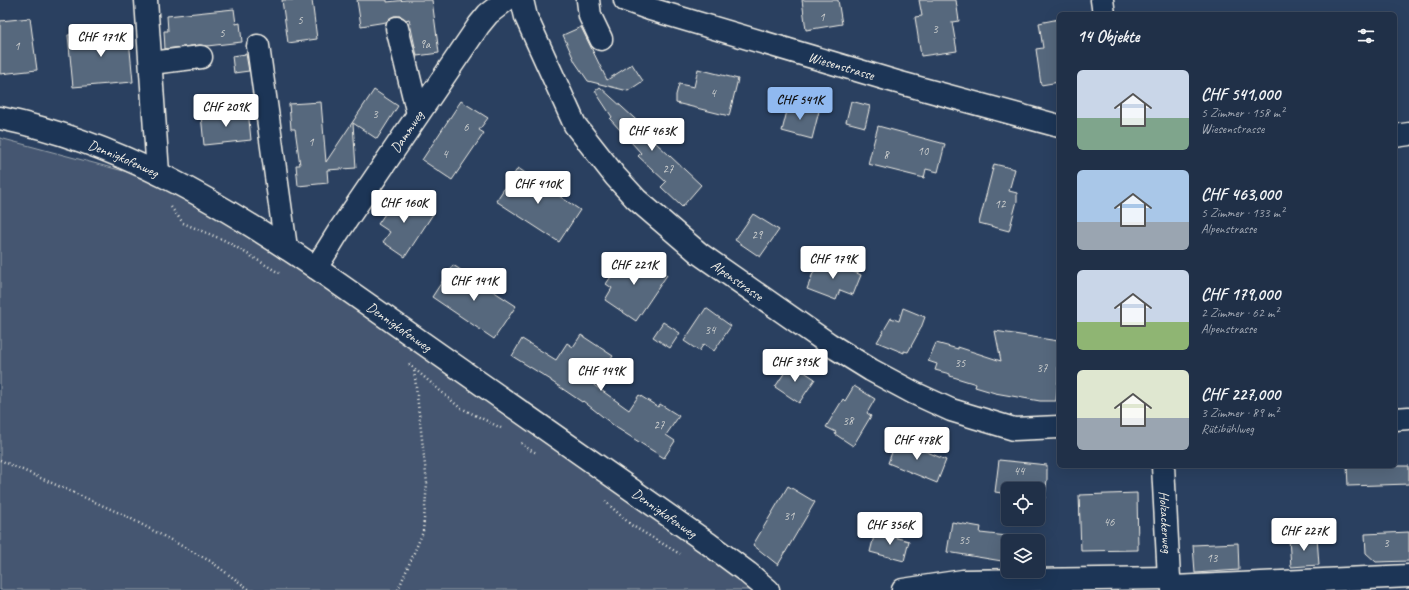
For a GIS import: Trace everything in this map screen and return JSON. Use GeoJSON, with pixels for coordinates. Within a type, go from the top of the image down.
{"type":"FeatureCollection","features":[{"type":"Feature","properties":{"kind":"street"},"geometry":{"type":"LineString","coordinates":[[146,0],[158,173]]}},
{"type":"Feature","properties":{"kind":"street","name":"Dammweg"},"geometry":{"type":"LineString","coordinates":[[316,268],[339,231],[479,25],[488,14],[506,0]]}},
{"type":"Feature","properties":{"kind":"street","name":"Alpenstrasse"},"geometry":{"type":"LineString","coordinates":[[522,0],[529,23],[576,126],[636,200],[700,254],[829,344],[871,370],[914,393],[951,410],[1014,429],[1057,427]]}},
{"type":"Feature","properties":{"kind":"street"},"geometry":{"type":"LineString","coordinates":[[588,0],[590,16],[601,39]]}},
{"type":"Feature","properties":{"kind":"street","name":"Wiesenstrasse"},"geometry":{"type":"LineString","coordinates":[[625,0],[650,9],[897,82],[1057,125]]}},
{"type":"Feature","properties":{"kind":"street"},"geometry":{"type":"LineString","coordinates":[[1102,0],[1104,12]]}},
{"type":"Feature","properties":{"kind":"street"},"geometry":{"type":"LineString","coordinates":[[397,28],[418,114]]}},
{"type":"Feature","properties":{"kind":"street"},"geometry":{"type":"LineString","coordinates":[[258,46],[286,248]]}},
{"type":"Feature","properties":{"kind":"street"},"geometry":{"type":"LineString","coordinates":[[151,63],[201,57]]}},
{"type":"Feature","properties":{"kind":"street","name":"Dennigkofenweg"},"geometry":{"type":"LineString","coordinates":[[0,118],[25,123],[68,135],[112,152],[158,173],[215,204],[316,268],[709,544],[768,590]]}},
{"type":"Feature","properties":{"kind":"street"},"geometry":{"type":"LineString","coordinates":[[1397,136],[1409,134]]}},
{"type":"Feature","properties":{"kind":"street"},"geometry":{"type":"LineString","coordinates":[[1397,419],[1409,418]]}},
{"type":"Feature","properties":{"kind":"street","name":"Holzackerweg"},"geometry":{"type":"LineString","coordinates":[[1163,468],[1172,585]]}},
{"type":"Feature","properties":{"kind":"street"},"geometry":{"type":"LineString","coordinates":[[903,590],[963,581],[1172,585],[1409,576]]}},
{"type":"Feature","properties":{"kind":"path"},"geometry":{"type":"LineString","coordinates":[[169,205],[183,223],[226,241],[280,274]]}},
{"type":"Feature","properties":{"kind":"path"},"geometry":{"type":"LineString","coordinates":[[408,362],[459,407],[504,430]]}},
{"type":"Feature","properties":{"kind":"path"},"geometry":{"type":"LineString","coordinates":[[398,590],[424,532],[427,483],[414,368]]}},
{"type":"Feature","properties":{"kind":"path"},"geometry":{"type":"LineString","coordinates":[[520,441],[530,450],[542,456]]}},
{"type":"Feature","properties":{"kind":"path"},"geometry":{"type":"LineString","coordinates":[[0,460],[124,516],[210,561],[250,590]]}},
{"type":"Feature","properties":{"kind":"path"},"geometry":{"type":"LineString","coordinates":[[600,496],[632,525],[682,555]]}},
{"type":"Feature","properties":{"kind":"shaded area"},"geometry":{"type":"Polygon","coordinates":[[[0,138],[187,188],[768,590],[0,590],[0,138]]]}},
{"type":"Feature","properties":{"kind":"building"},"geometry":{"type":"Polygon","coordinates":[[[282,0],[312,0],[317,39],[288,43],[282,0]]]}},
{"type":"Feature","properties":{"kind":"building"},"geometry":{"type":"Polygon","coordinates":[[[357,0],[387,0],[387,2],[432,0],[439,53],[417,56],[409,19],[406,20],[401,16],[394,16],[386,22],[361,26],[357,0]]]}},
{"type":"Feature","properties":{"kind":"building"},"geometry":{"type":"Polygon","coordinates":[[[802,0],[838,0],[842,24],[806,30],[802,0]]]}},
{"type":"Feature","properties":{"kind":"building"},"geometry":{"type":"Polygon","coordinates":[[[919,0],[956,0],[959,21],[952,22],[957,51],[921,56],[915,17],[922,16],[919,0]]]}},
{"type":"Feature","properties":{"kind":"building"},"geometry":{"type":"Polygon","coordinates":[[[234,9],[236,24],[240,23],[242,42],[165,49],[164,31],[168,31],[167,16],[234,9]]]}},
{"type":"Feature","properties":{"kind":"building"},"geometry":{"type":"Polygon","coordinates":[[[30,18],[37,70],[0,74],[0,21],[30,18]]]}},
{"type":"Feature","properties":{"kind":"building"},"geometry":{"type":"Polygon","coordinates":[[[1057,19],[1057,82],[1041,85],[1036,49],[1043,48],[1039,23],[1057,19]]]}},
{"type":"Feature","properties":{"kind":"building"},"geometry":{"type":"Polygon","coordinates":[[[581,27],[607,80],[632,64],[643,81],[628,91],[588,81],[575,62],[563,35],[581,27]]]}},
{"type":"Feature","properties":{"kind":"building"},"geometry":{"type":"Polygon","coordinates":[[[128,29],[133,82],[73,87],[68,35],[128,29]]]}},
{"type":"Feature","properties":{"kind":"building"},"geometry":{"type":"Polygon","coordinates":[[[246,54],[249,71],[234,73],[232,56],[246,54]]]}},
{"type":"Feature","properties":{"kind":"building"},"geometry":{"type":"Polygon","coordinates":[[[698,69],[738,79],[729,116],[676,103],[676,95],[679,84],[694,87],[698,69]]]}},
{"type":"Feature","properties":{"kind":"building"},"geometry":{"type":"Polygon","coordinates":[[[600,87],[656,138],[654,141],[701,185],[682,207],[661,187],[666,182],[638,156],[641,153],[610,119],[612,117],[595,91],[600,87]]]}},
{"type":"Feature","properties":{"kind":"building"},"geometry":{"type":"Polygon","coordinates":[[[374,90],[398,106],[377,139],[353,123],[356,168],[327,170],[328,183],[298,186],[296,165],[300,165],[295,129],[291,129],[289,104],[321,102],[326,162],[374,90]]]}},
{"type":"Feature","properties":{"kind":"building"},"geometry":{"type":"Polygon","coordinates":[[[461,101],[488,118],[479,130],[484,133],[452,180],[422,160],[461,101]]]}},
{"type":"Feature","properties":{"kind":"building"},"geometry":{"type":"Polygon","coordinates":[[[851,101],[870,106],[865,127],[846,122],[851,101]]]}},
{"type":"Feature","properties":{"kind":"building"},"geometry":{"type":"Polygon","coordinates":[[[789,103],[819,111],[812,139],[782,131],[789,103]]]}},
{"type":"Feature","properties":{"kind":"building"},"geometry":{"type":"Polygon","coordinates":[[[248,110],[251,140],[204,145],[201,115],[248,110]]]}},
{"type":"Feature","properties":{"kind":"building"},"geometry":{"type":"Polygon","coordinates":[[[878,126],[945,144],[938,172],[926,169],[924,178],[868,164],[878,126]]]}},
{"type":"Feature","properties":{"kind":"building"},"geometry":{"type":"Polygon","coordinates":[[[994,164],[1015,169],[1009,191],[1017,193],[1017,201],[1009,231],[979,223],[994,164]]]}},
{"type":"Feature","properties":{"kind":"building"},"geometry":{"type":"Polygon","coordinates":[[[518,168],[580,210],[559,242],[496,201],[518,168]]]}},
{"type":"Feature","properties":{"kind":"building"},"geometry":{"type":"Polygon","coordinates":[[[400,192],[433,214],[405,257],[383,242],[390,232],[378,224],[400,192]]]}},
{"type":"Feature","properties":{"kind":"building"},"geometry":{"type":"Polygon","coordinates":[[[753,214],[779,230],[760,257],[735,240],[753,214]]]}},
{"type":"Feature","properties":{"kind":"building"},"geometry":{"type":"Polygon","coordinates":[[[635,254],[667,275],[636,321],[605,300],[612,288],[606,284],[621,262],[627,266],[635,254]]]}},
{"type":"Feature","properties":{"kind":"building"},"geometry":{"type":"Polygon","coordinates":[[[819,257],[861,275],[853,295],[840,290],[836,300],[807,289],[819,257]]]}},
{"type":"Feature","properties":{"kind":"building"},"geometry":{"type":"Polygon","coordinates":[[[453,265],[516,306],[494,339],[432,297],[453,265]]]}},
{"type":"Feature","properties":{"kind":"building"},"geometry":{"type":"Polygon","coordinates":[[[706,308],[731,326],[714,351],[704,344],[699,351],[684,341],[706,308]]]}},
{"type":"Feature","properties":{"kind":"building"},"geometry":{"type":"Polygon","coordinates":[[[903,308],[925,317],[921,328],[908,352],[904,351],[904,353],[877,342],[891,318],[899,321],[903,308]]]}},
{"type":"Feature","properties":{"kind":"building"},"geometry":{"type":"Polygon","coordinates":[[[663,322],[680,333],[670,348],[653,337],[663,322]]]}},
{"type":"Feature","properties":{"kind":"building"},"geometry":{"type":"Polygon","coordinates":[[[995,331],[1057,341],[1056,401],[1040,401],[995,393],[975,387],[976,384],[935,370],[937,364],[928,361],[936,343],[958,349],[958,347],[1001,361],[995,331]]]}},
{"type":"Feature","properties":{"kind":"building"},"geometry":{"type":"Polygon","coordinates":[[[581,335],[613,356],[594,385],[629,410],[639,395],[658,407],[660,404],[679,416],[666,435],[675,441],[664,458],[617,428],[583,401],[582,402],[551,380],[512,356],[522,339],[556,360],[567,343],[573,347],[581,335]]]}},
{"type":"Feature","properties":{"kind":"building"},"geometry":{"type":"Polygon","coordinates":[[[791,363],[815,379],[799,403],[775,387],[791,363]]]}},
{"type":"Feature","properties":{"kind":"building"},"geometry":{"type":"Polygon","coordinates":[[[854,386],[875,399],[867,413],[871,416],[853,446],[835,434],[836,432],[826,427],[843,399],[845,401],[854,386]]]}},
{"type":"Feature","properties":{"kind":"building"},"geometry":{"type":"Polygon","coordinates":[[[897,439],[946,460],[937,483],[888,463],[897,439]]]}},
{"type":"Feature","properties":{"kind":"building"},"geometry":{"type":"Polygon","coordinates":[[[999,460],[1047,465],[1045,498],[1045,482],[1001,482],[1001,493],[995,492],[999,460]]]}},
{"type":"Feature","properties":{"kind":"building"},"geometry":{"type":"Polygon","coordinates":[[[1397,466],[1409,466],[1409,484],[1348,486],[1347,468],[1397,468],[1397,466]]]}},
{"type":"Feature","properties":{"kind":"building"},"geometry":{"type":"Polygon","coordinates":[[[788,486],[815,502],[778,565],[753,545],[788,486]]]}},
{"type":"Feature","properties":{"kind":"building"},"geometry":{"type":"Polygon","coordinates":[[[1137,493],[1138,550],[1081,551],[1079,495],[1137,493]]]}},
{"type":"Feature","properties":{"kind":"building"},"geometry":{"type":"Polygon","coordinates":[[[952,522],[981,527],[980,533],[1001,535],[1001,561],[947,552],[952,522]]]}},
{"type":"Feature","properties":{"kind":"building"},"geometry":{"type":"Polygon","coordinates":[[[875,532],[909,541],[904,561],[870,552],[875,532]]]}},
{"type":"Feature","properties":{"kind":"building"},"geometry":{"type":"Polygon","coordinates":[[[1409,532],[1409,561],[1376,562],[1366,553],[1365,534],[1409,532]]]}},
{"type":"Feature","properties":{"kind":"building"},"geometry":{"type":"Polygon","coordinates":[[[1317,537],[1319,565],[1291,567],[1289,539],[1317,537]]]}},
{"type":"Feature","properties":{"kind":"building"},"geometry":{"type":"Polygon","coordinates":[[[1238,543],[1239,570],[1195,573],[1193,545],[1238,543]]]}}]}
